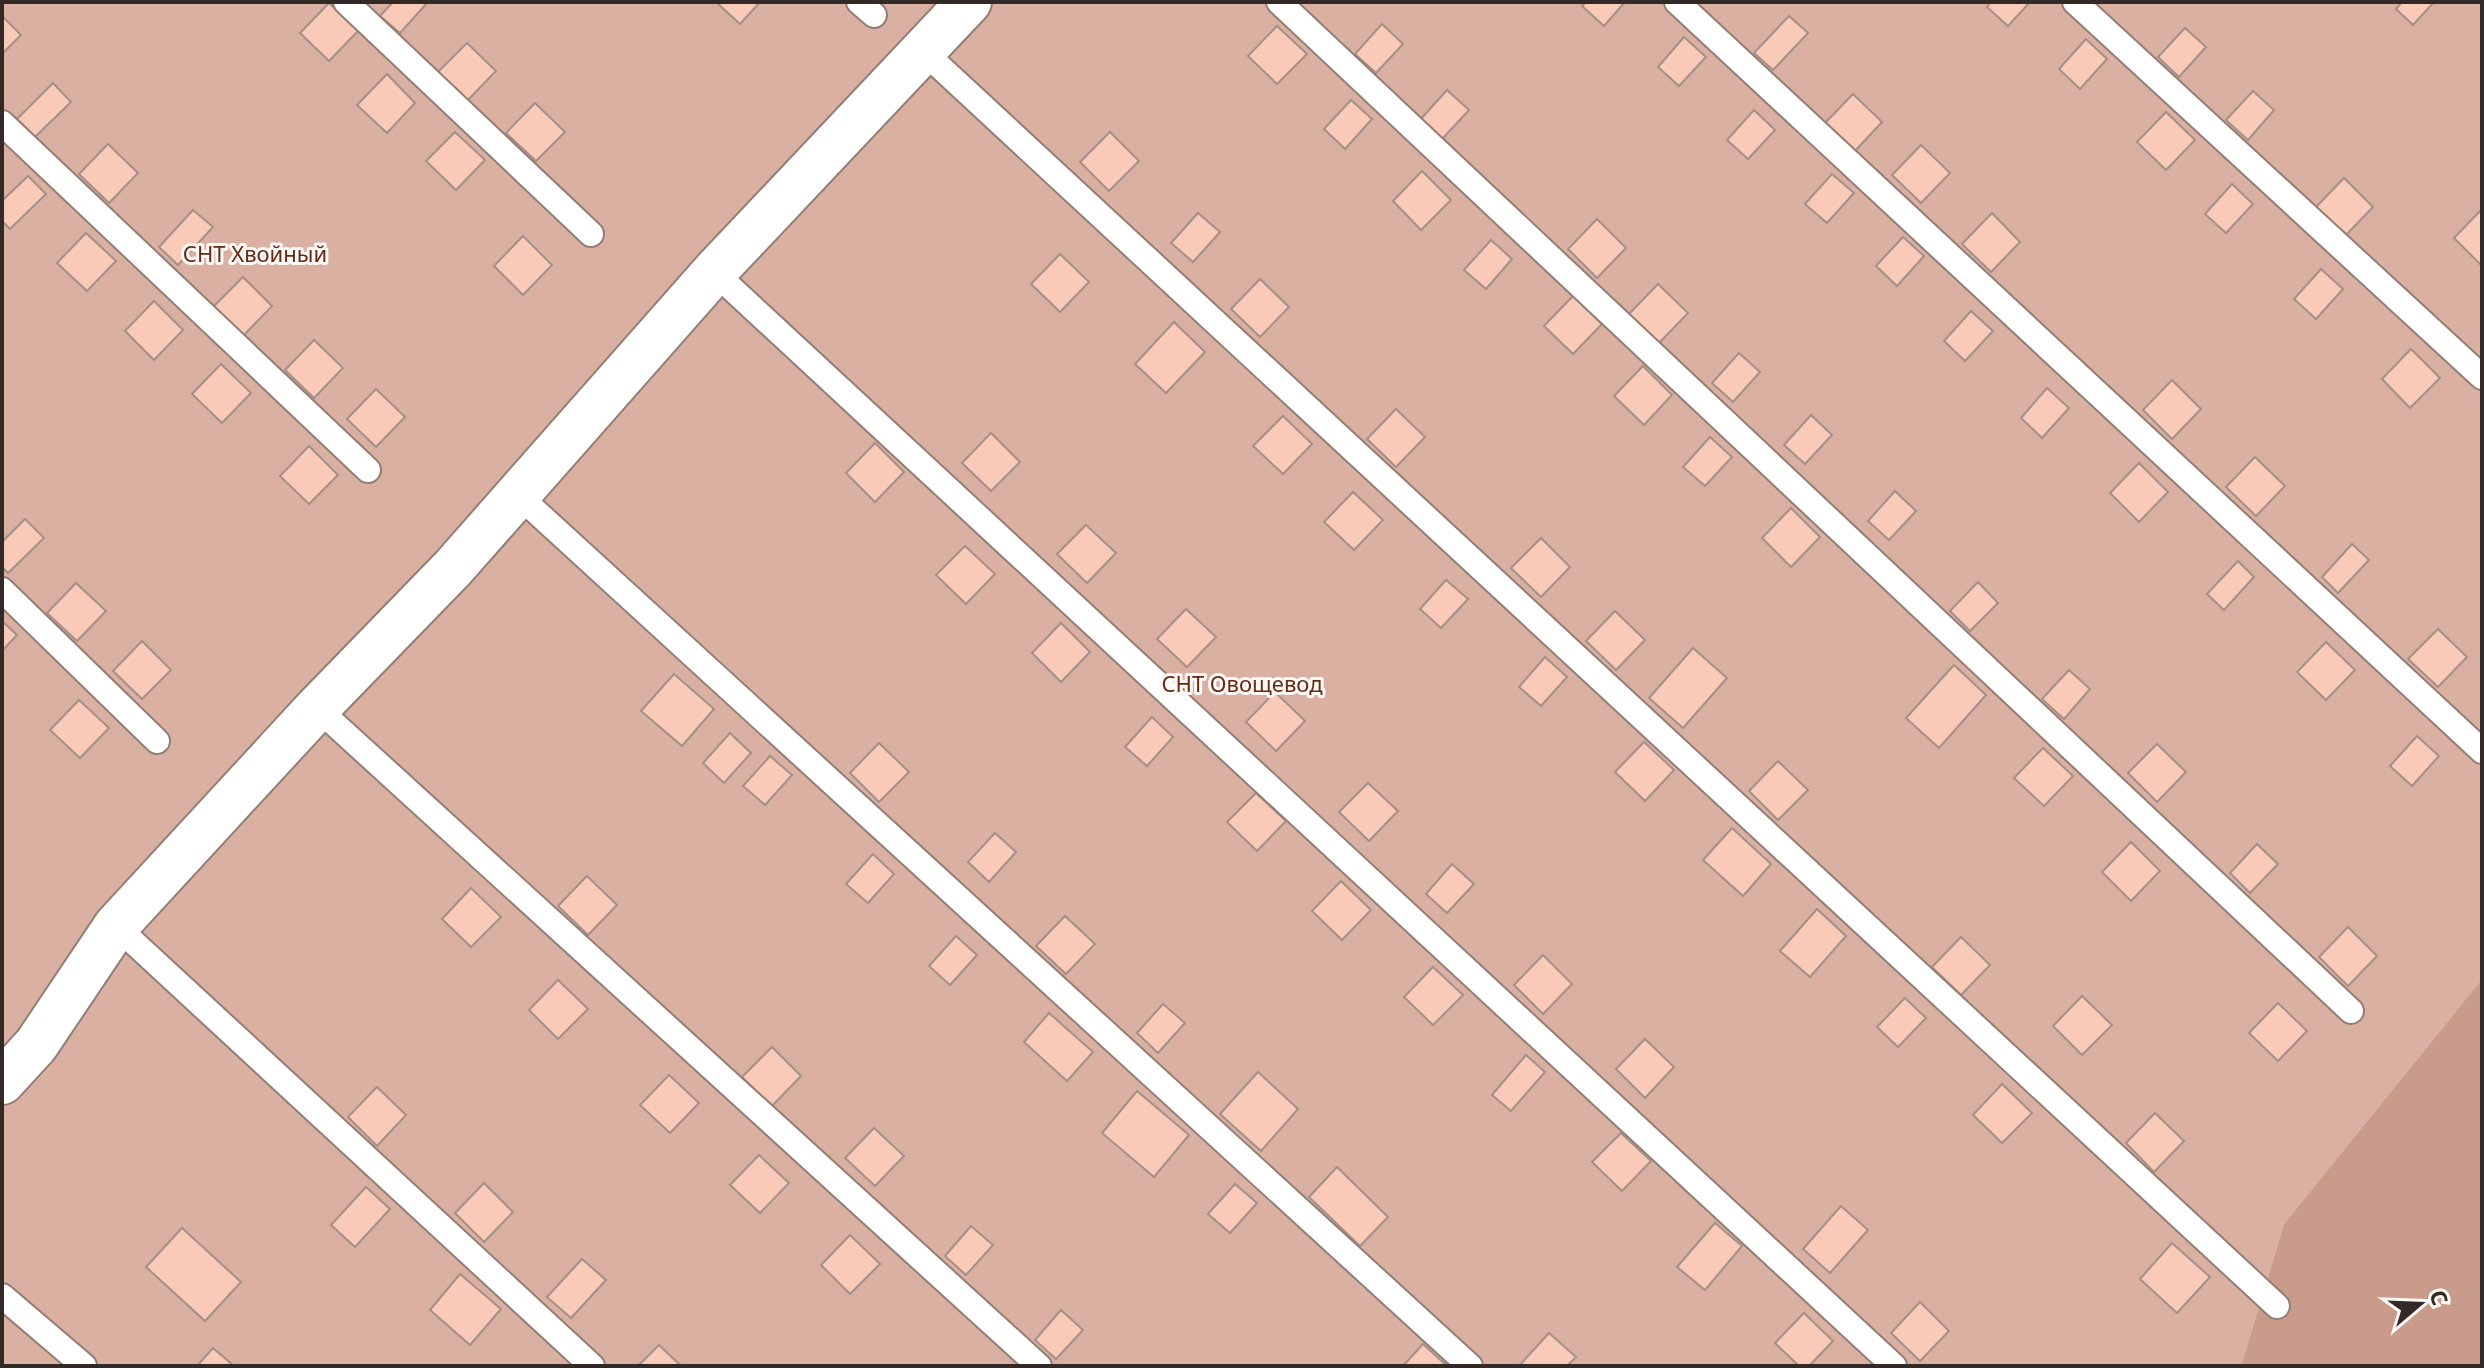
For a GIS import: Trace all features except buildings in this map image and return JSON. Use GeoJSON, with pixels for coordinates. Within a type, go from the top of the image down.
{"type":"FeatureCollection","features":[{"type":"Feature","properties":{"kind":"street"},"geometry":{"type":"LineString","coordinates":[[2,1082],[36,1045],[116,926],[317,708],[453,568],[714,272],[969,2]]}},
{"type":"Feature","properties":{"kind":"lane"},"geometry":{"type":"LineString","coordinates":[[346,2],[591,234]]}},
{"type":"Feature","properties":{"kind":"lane"},"geometry":{"type":"LineString","coordinates":[[1279,2],[2351,1011]]}},
{"type":"Feature","properties":{"kind":"lane"},"geometry":{"type":"LineString","coordinates":[[1677,2],[2482,751]]}},
{"type":"Feature","properties":{"kind":"lane"},"geometry":{"type":"LineString","coordinates":[[2075,2],[2482,377]]}},
{"type":"Feature","properties":{"kind":"lane"},"geometry":{"type":"LineString","coordinates":[[924,52],[2277,1306]]}},
{"type":"Feature","properties":{"kind":"lane"},"geometry":{"type":"LineString","coordinates":[[2,123],[368,470]]}},
{"type":"Feature","properties":{"kind":"lane"},"geometry":{"type":"LineString","coordinates":[[714,272],[1894,1366]]}},
{"type":"Feature","properties":{"kind":"lane"},"geometry":{"type":"LineString","coordinates":[[519,496],[1470,1366]]}},
{"type":"Feature","properties":{"kind":"lane"},"geometry":{"type":"LineString","coordinates":[[2,590],[157,741]]}},
{"type":"Feature","properties":{"kind":"lane"},"geometry":{"type":"LineString","coordinates":[[317,708],[1039,1366]]}},
{"type":"Feature","properties":{"kind":"lane"},"geometry":{"type":"LineString","coordinates":[[116,926],[592,1366]]}},
{"type":"Feature","properties":{"kind":"lane"},"geometry":{"type":"LineString","coordinates":[[2,1296],[84,1366]]}},
{"type":"Feature","properties":{"kind":"green space","name":"СНТ Овощевод"},"geometry":{"type":"Polygon","coordinates":[[[2,2],[2482,2],[2482,979],[2284,1224],[2241,1366],[2,1366],[2,2]]]}},
{"type":"Feature","properties":{"kind":"shaded area"},"geometry":{"type":"Polygon","coordinates":[[[2482,979],[2482,1366],[2241,1366],[2284,1224],[2482,979]]]}},
{"type":"Feature","properties":{"kind":"park label","name":"СНТ Хвойный"},"geometry":{"type":"Point","coordinates":[255,254]}}]}
